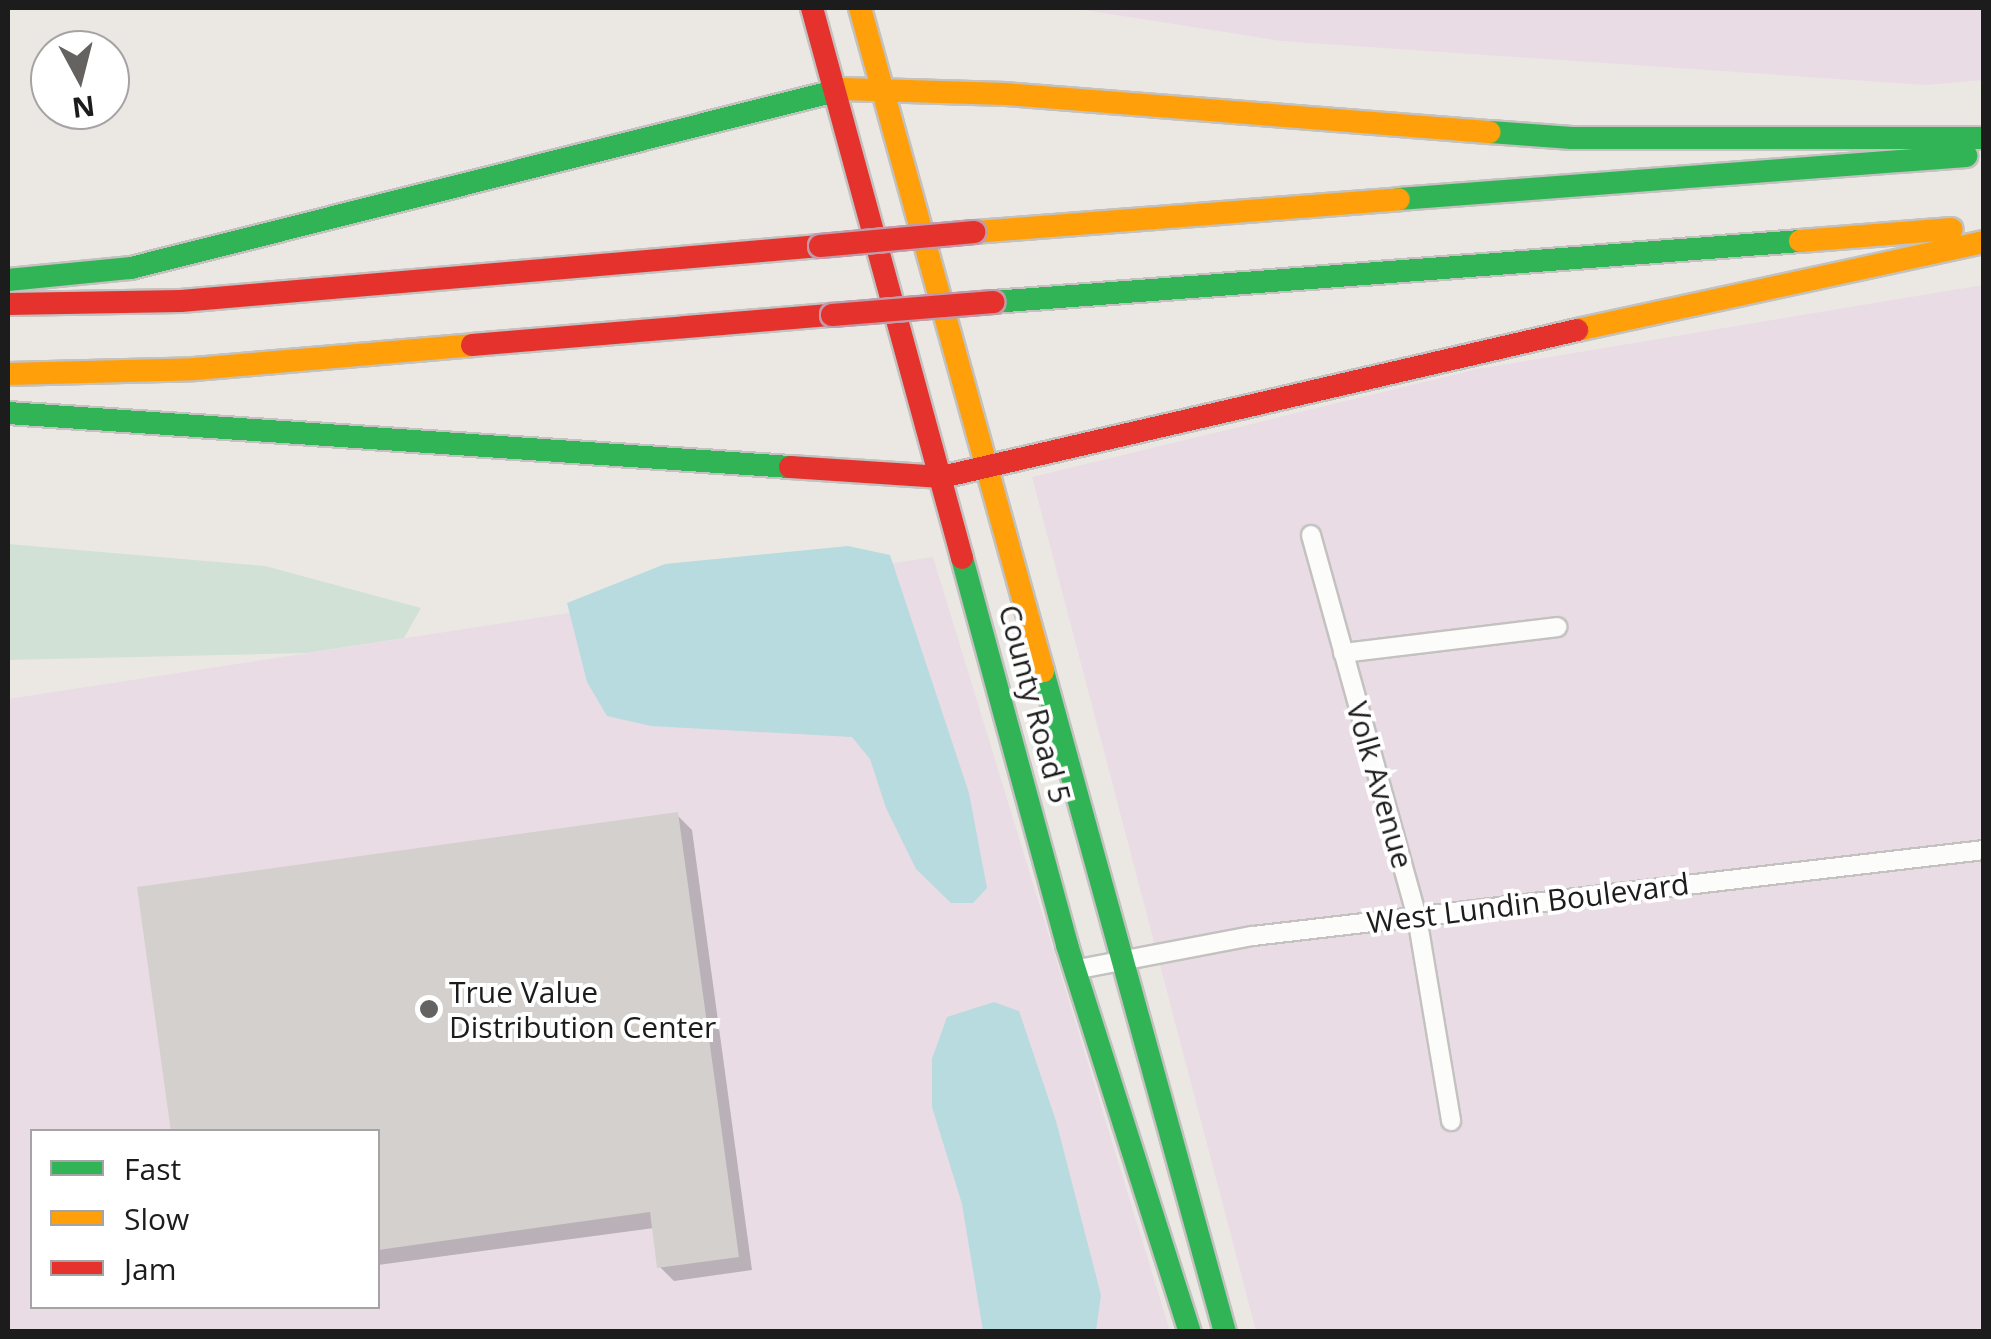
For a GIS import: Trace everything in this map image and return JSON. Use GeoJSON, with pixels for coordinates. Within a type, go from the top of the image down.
{"type":"FeatureCollection","features":[{"type":"Feature","properties":{"kind":"main road","name":"County Road 5"},"geometry":{"type":"LineString","coordinates":[[812,8],[1074,970],[1190,1332]]}},
{"type":"Feature","properties":{"kind":"main road","name":"County Road 5"},"geometry":{"type":"LineString","coordinates":[[860,8],[1225,1332]]}},
{"type":"Feature","properties":{"kind":"main road"},"geometry":{"type":"LineString","coordinates":[[8,280],[131,268],[833,89],[882,89],[1572,138],[1984,138]]}},
{"type":"Feature","properties":{"kind":"main road"},"geometry":{"type":"LineString","coordinates":[[8,304],[181,301],[974,232],[1984,154]]}},
{"type":"Feature","properties":{"kind":"main road"},"geometry":{"type":"LineString","coordinates":[[8,374],[194,369],[993,302],[1984,226]]}},
{"type":"Feature","properties":{"kind":"main road"},"geometry":{"type":"LineString","coordinates":[[8,413],[942,477],[1848,267],[1984,242]]}},
{"type":"Feature","properties":{"kind":"street","name":"Volk Avenue"},"geometry":{"type":"LineString","coordinates":[[1311,534],[1417,916],[1451,1121]]}},
{"type":"Feature","properties":{"kind":"street"},"geometry":{"type":"LineString","coordinates":[[1343,653],[1557,628]]}},
{"type":"Feature","properties":{"kind":"street","name":"West Lundin Boulevard"},"geometry":{"type":"LineString","coordinates":[[1074,970],[1417,916],[1984,850]]}},
{"type":"Feature","properties":{"kind":"shaded area"},"geometry":{"type":"Polygon","coordinates":[[[1072,8],[1983,8],[1983,80],[1926,85],[1281,41],[1072,8]]]}},
{"type":"Feature","properties":{"kind":"shaded area"},"geometry":{"type":"Polygon","coordinates":[[[1983,285],[1983,1331],[1256,1331],[1032,477],[1478,369],[1983,285]]]}},
{"type":"Feature","properties":{"kind":"shaded area"},"geometry":{"type":"Polygon","coordinates":[[[8,544],[265,566],[421,608],[404,638],[306,653],[8,660],[8,544]]]}},
{"type":"Feature","properties":{"kind":"shaded area"},"geometry":{"type":"Polygon","coordinates":[[[933,557],[1170,1331],[8,1332],[8,699],[933,557]]]}},
{"type":"Feature","properties":{"kind":"water"},"geometry":{"type":"Polygon","coordinates":[[[848,546],[890,555],[969,793],[987,888],[973,903],[951,903],[916,869],[886,808],[870,759],[852,737],[651,726],[607,716],[587,682],[567,603],[665,564],[848,546]]]}},
{"type":"Feature","properties":{"kind":"water"},"geometry":{"type":"Polygon","coordinates":[[[994,1002],[1019,1011],[1056,1121],[1101,1295],[1096,1331],[983,1331],[962,1204],[932,1107],[932,1059],[947,1017],[994,1002]]]}},
{"type":"Feature","properties":{"kind":"building","name":"True Value Distribution Center"},"geometry":{"type":"Polygon","coordinates":[[[678,812],[739,1257],[657,1268],[650,1212],[380,1250],[380,1129],[171,1129],[137,887],[678,812]]]}},
{"type":"Feature","properties":{"kind":"traffic: fast"},"geometry":{"type":"LineString","coordinates":[[8,280],[131,268],[843,89]]}},
{"type":"Feature","properties":{"kind":"traffic: fast"},"geometry":{"type":"LineString","coordinates":[[1490,132],[1572,138],[1984,138]]}},
{"type":"Feature","properties":{"kind":"traffic: fast"},"geometry":{"type":"LineString","coordinates":[[1399,199],[1966,156]]}},
{"type":"Feature","properties":{"kind":"traffic: fast"},"geometry":{"type":"LineString","coordinates":[[993,302],[1800,241]]}},
{"type":"Feature","properties":{"kind":"traffic: fast"},"geometry":{"type":"LineString","coordinates":[[8,413],[790,467]]}},
{"type":"Feature","properties":{"kind":"traffic: fast"},"geometry":{"type":"LineString","coordinates":[[962,558],[1067,945],[1190,1332]]}},
{"type":"Feature","properties":{"kind":"traffic: fast"},"geometry":{"type":"LineString","coordinates":[[1043,671],[1225,1332]]}},
{"type":"Feature","properties":{"kind":"traffic: slow"},"geometry":{"type":"LineString","coordinates":[[860,8],[1043,671]]}},
{"type":"Feature","properties":{"kind":"traffic: slow"},"geometry":{"type":"LineString","coordinates":[[843,89],[1005,94],[1490,132]]}},
{"type":"Feature","properties":{"kind":"traffic: slow"},"geometry":{"type":"LineString","coordinates":[[974,232],[1399,199]]}},
{"type":"Feature","properties":{"kind":"traffic: slow"},"geometry":{"type":"LineString","coordinates":[[1800,241],[1952,229]]}},
{"type":"Feature","properties":{"kind":"traffic: slow"},"geometry":{"type":"LineString","coordinates":[[1577,330],[1984,242]]}},
{"type":"Feature","properties":{"kind":"traffic: slow"},"geometry":{"type":"LineString","coordinates":[[8,374],[194,369],[472,345]]}},
{"type":"Feature","properties":{"kind":"traffic: jam"},"geometry":{"type":"LineString","coordinates":[[812,8],[962,558]]}},
{"type":"Feature","properties":{"kind":"traffic: jam"},"geometry":{"type":"LineString","coordinates":[[820,246],[974,232]]}},
{"type":"Feature","properties":{"kind":"traffic: jam"},"geometry":{"type":"LineString","coordinates":[[8,304],[181,301],[820,246]]}},
{"type":"Feature","properties":{"kind":"traffic: jam"},"geometry":{"type":"LineString","coordinates":[[832,315],[993,302]]}},
{"type":"Feature","properties":{"kind":"traffic: jam"},"geometry":{"type":"LineString","coordinates":[[472,345],[832,315]]}},
{"type":"Feature","properties":{"kind":"traffic: jam"},"geometry":{"type":"LineString","coordinates":[[790,467],[942,477],[1577,330]]}},
{"type":"Feature","properties":{"kind":"place","name":"True Value Distribution Center"},"geometry":{"type":"Point","coordinates":[429,1009]}}]}
